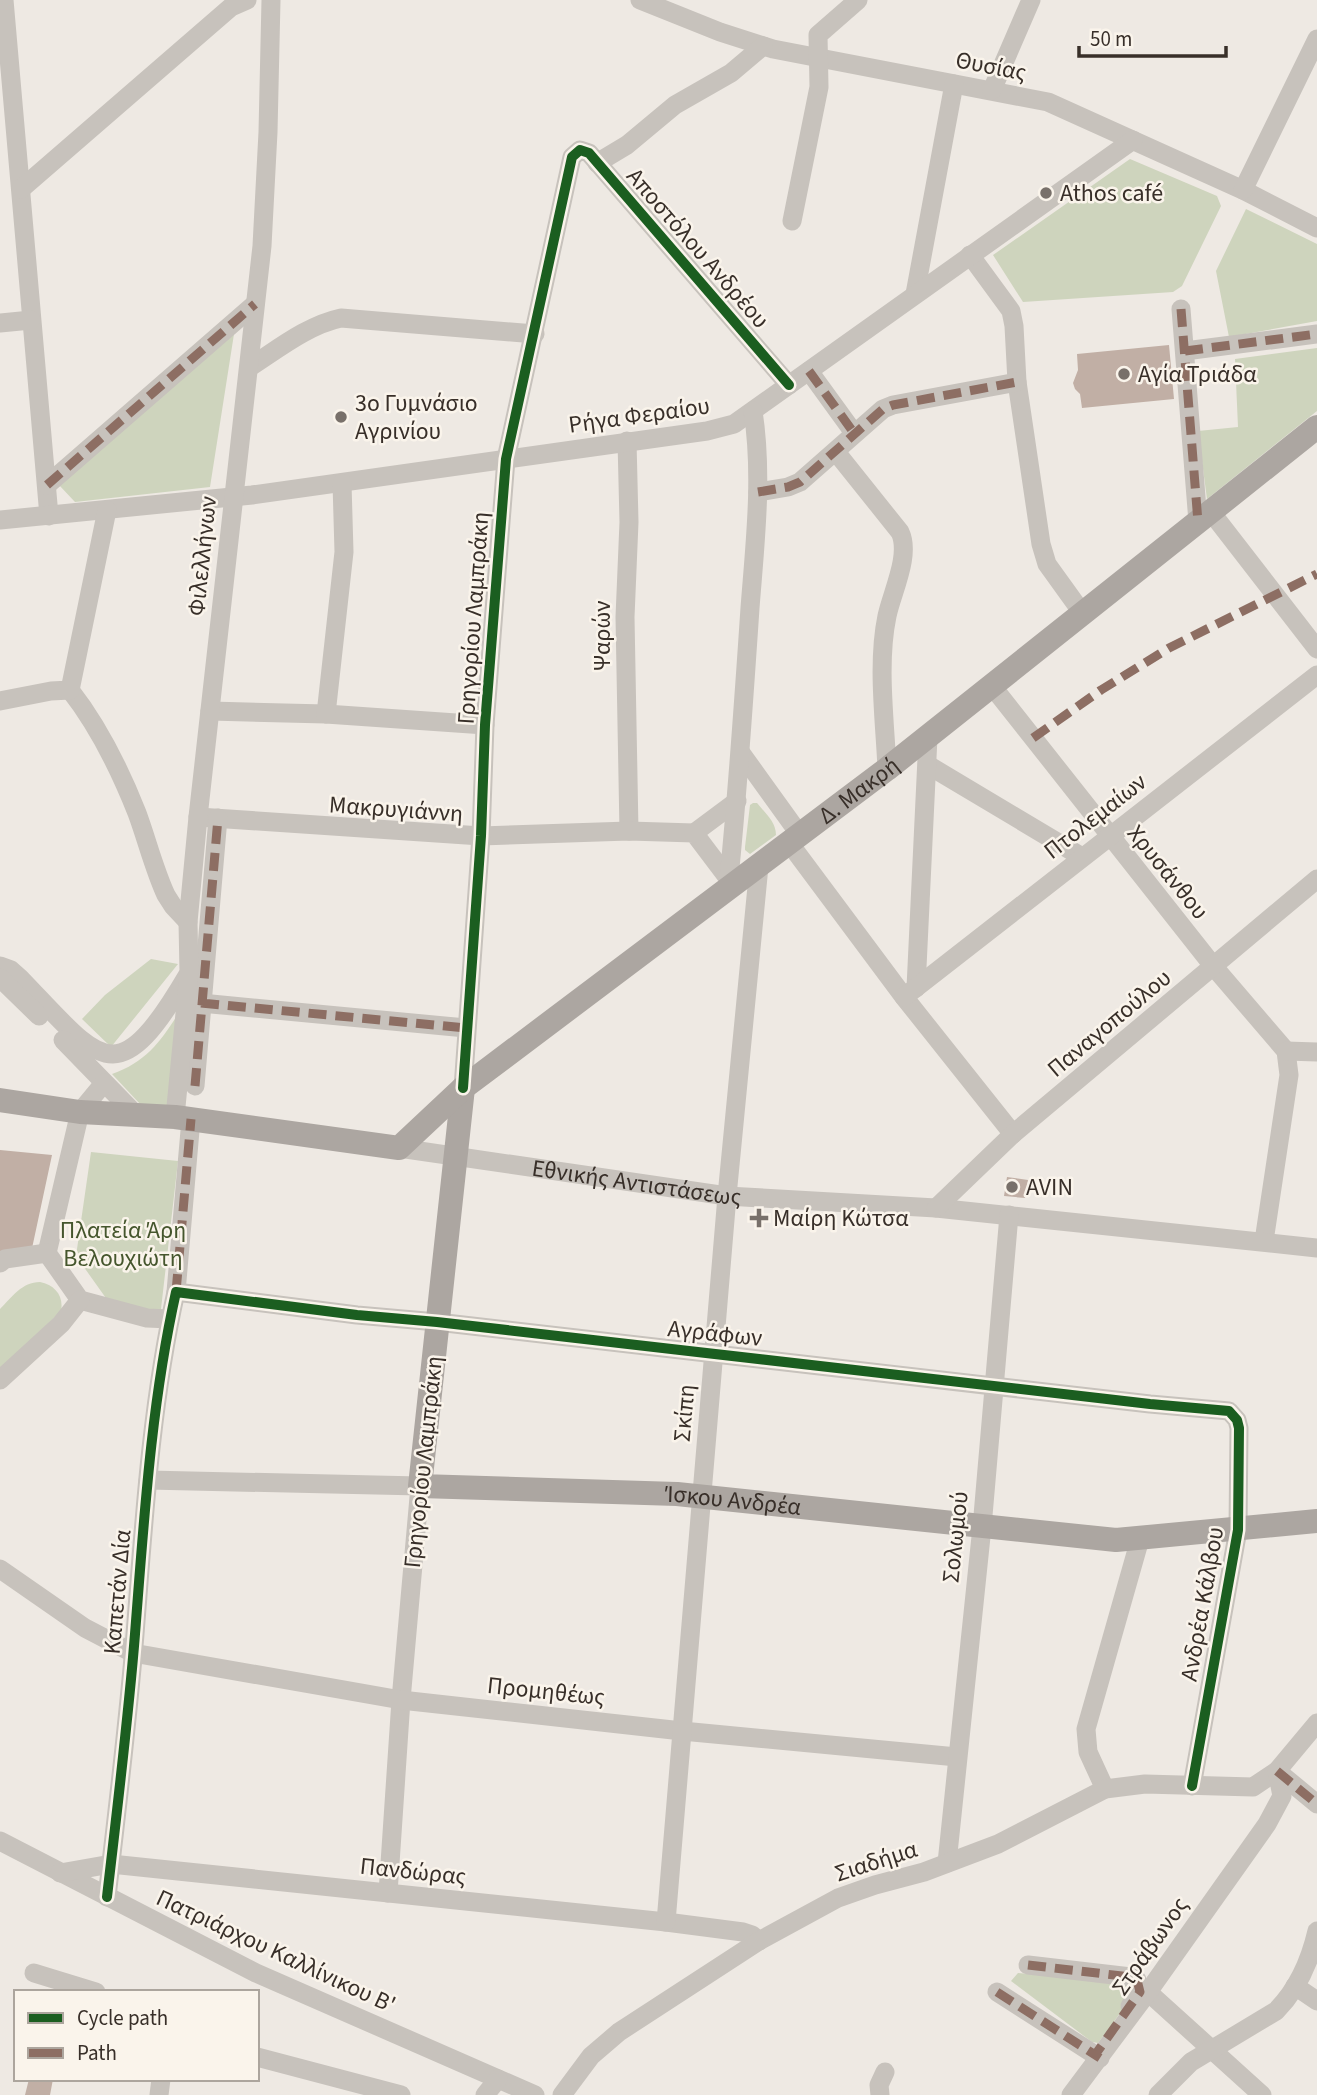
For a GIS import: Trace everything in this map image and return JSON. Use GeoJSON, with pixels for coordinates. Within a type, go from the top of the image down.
{"type":"FeatureCollection","features":[{"type":"Feature","properties":{"kind":"main road","name":"Δ. Μακρή"},"geometry":{"type":"LineString","coordinates":[[399,1148],[463,1088],[731,882],[759,866],[887,769],[1317,427]]}},
{"type":"Feature","properties":{"kind":"main road","name":"Γρηγορίου Λαμπράκη"},"geometry":{"type":"LineString","coordinates":[[420,1486],[463,1088]]}},
{"type":"Feature","properties":{"kind":"main road","name":"Εθνικής Αντιστάσεως"},"geometry":{"type":"LineString","coordinates":[[0,1100],[80,1112],[183,1118],[399,1148]]}},
{"type":"Feature","properties":{"kind":"main road","name":"Ίσκου Ανδρέα"},"geometry":{"type":"LineString","coordinates":[[420,1486],[701,1497],[1116,1540],[1317,1521]]}},
{"type":"Feature","properties":{"kind":"street"},"geometry":{"type":"LineString","coordinates":[[4,0],[7,119],[21,190],[49,516]]}},
{"type":"Feature","properties":{"kind":"street"},"geometry":{"type":"LineString","coordinates":[[21,190],[231,7],[247,0]]}},
{"type":"Feature","properties":{"kind":"street","name":"Φιλελλήνων"},"geometry":{"type":"LineString","coordinates":[[176,1292],[189,972],[188,922],[208,817],[210,711],[232,497],[250,367],[265,194],[271,0]]}},
{"type":"Feature","properties":{"kind":"street","name":"Θυσίας"},"geometry":{"type":"LineString","coordinates":[[640,0],[763,46],[1048,102],[1243,190],[1317,228]]}},
{"type":"Feature","properties":{"kind":"street"},"geometry":{"type":"LineString","coordinates":[[792,221],[819,87],[818,35],[858,0]]}},
{"type":"Feature","properties":{"kind":"street"},"geometry":{"type":"LineString","coordinates":[[992,90],[1031,0]]}},
{"type":"Feature","properties":{"kind":"street"},"geometry":{"type":"LineString","coordinates":[[1243,190],[1317,39]]}},
{"type":"Feature","properties":{"kind":"street"},"geometry":{"type":"LineString","coordinates":[[597,163],[627,145],[675,105],[731,73],[763,46]]}},
{"type":"Feature","properties":{"kind":"street"},"geometry":{"type":"LineString","coordinates":[[915,293],[954,84]]}},
{"type":"Feature","properties":{"kind":"street","name":"Ρήγα Φεραίου"},"geometry":{"type":"LineString","coordinates":[[0,520],[342,483],[719,429],[734,424],[1133,140]]}},
{"type":"Feature","properties":{"kind":"street","name":"Αποστόλου Ανδρέου"},"geometry":{"type":"LineString","coordinates":[[572,157],[580,150],[597,163],[789,385]]}},
{"type":"Feature","properties":{"kind":"street","name":"Γρηγορίου Λαμπράκη"},"geometry":{"type":"LineString","coordinates":[[463,1088],[481,836],[485,725],[506,459],[572,157]]}},
{"type":"Feature","properties":{"kind":"street"},"geometry":{"type":"LineString","coordinates":[[970,255],[1011,311],[1017,382],[1041,544],[1047,564],[1083,614]]}},
{"type":"Feature","properties":{"kind":"street"},"geometry":{"type":"LineString","coordinates":[[47,485],[255,304]]}},
{"type":"Feature","properties":{"kind":"street"},"geometry":{"type":"LineString","coordinates":[[1181,309],[1205,517],[1314,639]]}},
{"type":"Feature","properties":{"kind":"street"},"geometry":{"type":"LineString","coordinates":[[250,367],[311,329],[341,318],[535,334]]}},
{"type":"Feature","properties":{"kind":"street"},"geometry":{"type":"LineString","coordinates":[[0,323],[31,320]]}},
{"type":"Feature","properties":{"kind":"street"},"geometry":{"type":"LineString","coordinates":[[1185,351],[1317,334]]}},
{"type":"Feature","properties":{"kind":"street"},"geometry":{"type":"LineString","coordinates":[[809,371],[854,433]]}},
{"type":"Feature","properties":{"kind":"street"},"geometry":{"type":"LineString","coordinates":[[758,492],[800,482],[854,433],[893,405],[1017,382]]}},
{"type":"Feature","properties":{"kind":"street"},"geometry":{"type":"LineString","coordinates":[[731,882],[758,492],[753,411]]}},
{"type":"Feature","properties":{"kind":"street","name":"Ψαρών"},"geometry":{"type":"LineString","coordinates":[[627,441],[629,522],[625,617],[629,831]]}},
{"type":"Feature","properties":{"kind":"street"},"geometry":{"type":"LineString","coordinates":[[835,452],[904,540],[882,646],[887,769]]}},
{"type":"Feature","properties":{"kind":"street"},"geometry":{"type":"LineString","coordinates":[[326,714],[344,552],[342,483]]}},
{"type":"Feature","properties":{"kind":"street"},"geometry":{"type":"LineString","coordinates":[[107,510],[70,690],[90,716],[104,741],[136,811],[166,895],[188,922]]}},
{"type":"Feature","properties":{"kind":"street","name":"Πτολεμαίων"},"geometry":{"type":"LineString","coordinates":[[910,993],[1317,676]]}},
{"type":"Feature","properties":{"kind":"street","name":"Χρυσάνθου"},"geometry":{"type":"LineString","coordinates":[[992,686],[1109,837],[1286,1051]]}},
{"type":"Feature","properties":{"kind":"street"},"geometry":{"type":"LineString","coordinates":[[0,701],[70,690]]}},
{"type":"Feature","properties":{"kind":"street"},"geometry":{"type":"LineString","coordinates":[[210,711],[326,714],[485,725]]}},
{"type":"Feature","properties":{"kind":"street"},"geometry":{"type":"LineString","coordinates":[[910,993],[928,737]]}},
{"type":"Feature","properties":{"kind":"street"},"geometry":{"type":"LineString","coordinates":[[741,753],[795,839],[1013,1134]]}},
{"type":"Feature","properties":{"kind":"street"},"geometry":{"type":"LineString","coordinates":[[928,765],[1082,857]]}},
{"type":"Feature","properties":{"kind":"street"},"geometry":{"type":"LineString","coordinates":[[731,882],[694,833],[737,801]]}},
{"type":"Feature","properties":{"kind":"street"},"geometry":{"type":"LineString","coordinates":[[195,1087],[208,817]]}},
{"type":"Feature","properties":{"kind":"street","name":"Μακρυγιάννη"},"geometry":{"type":"LineString","coordinates":[[208,817],[481,836],[629,831],[694,833]]}},
{"type":"Feature","properties":{"kind":"street","name":"Σκίπη"},"geometry":{"type":"LineString","coordinates":[[666,1922],[713,1354],[759,866]]}},
{"type":"Feature","properties":{"kind":"street","name":"Παναγοπούλου"},"geometry":{"type":"LineString","coordinates":[[936,1208],[1013,1134],[1317,878]]}},
{"type":"Feature","properties":{"kind":"street"},"geometry":{"type":"LineString","coordinates":[[0,966],[11,970],[20,978],[87,1046],[107,1055],[123,1054],[139,1043],[165,1012],[189,972]]}},
{"type":"Feature","properties":{"kind":"street"},"geometry":{"type":"LineString","coordinates":[[0,978],[137,1116]]}},
{"type":"Feature","properties":{"kind":"street"},"geometry":{"type":"LineString","coordinates":[[201,1003],[466,1028]]}},
{"type":"Feature","properties":{"kind":"street"},"geometry":{"type":"LineString","coordinates":[[1264,1241],[1289,1075],[1286,1051],[1317,1052]]}},
{"type":"Feature","properties":{"kind":"street"},"geometry":{"type":"LineString","coordinates":[[104,1083],[80,1112],[47,1254],[80,1300],[147,1318],[170,1320]]}},
{"type":"Feature","properties":{"kind":"street","name":"Εθνικής Αντιστάσεως"},"geometry":{"type":"LineString","coordinates":[[399,1148],[727,1196],[936,1208],[1317,1248]]}},
{"type":"Feature","properties":{"kind":"street","name":"Σολωμού"},"geometry":{"type":"LineString","coordinates":[[947,1863],[982,1527],[1009,1215]]}},
{"type":"Feature","properties":{"kind":"street"},"geometry":{"type":"LineString","coordinates":[[0,1264],[5,1259],[47,1254]]}},
{"type":"Feature","properties":{"kind":"street","name":"Καπετάν Δία"},"geometry":{"type":"LineString","coordinates":[[107,1897],[148,1480],[176,1292]]}},
{"type":"Feature","properties":{"kind":"street","name":"Αγράφων"},"geometry":{"type":"LineString","coordinates":[[176,1292],[357,1315],[1229,1411],[1237,1420],[1239,1428]]}},
{"type":"Feature","properties":{"kind":"street"},"geometry":{"type":"LineString","coordinates":[[0,1380],[61,1324],[80,1300]]}},
{"type":"Feature","properties":{"kind":"street","name":"Ανδρέα Κάλβου"},"geometry":{"type":"LineString","coordinates":[[1192,1786],[1238,1530],[1239,1428]]}},
{"type":"Feature","properties":{"kind":"street","name":"Ίσκου Ανδρέα"},"geometry":{"type":"LineString","coordinates":[[148,1480],[420,1486]]}},
{"type":"Feature","properties":{"kind":"street","name":"Γρηγορίου Λαμπράκη"},"geometry":{"type":"LineString","coordinates":[[388,1893],[401,1700],[420,1486]]}},
{"type":"Feature","properties":{"kind":"street"},"geometry":{"type":"LineString","coordinates":[[1105,1790],[1088,1752],[1086,1729],[1140,1539]]}},
{"type":"Feature","properties":{"kind":"street","name":"Προμηθέως"},"geometry":{"type":"LineString","coordinates":[[0,1569],[85,1628],[133,1653],[401,1700],[682,1731],[957,1757]]}},
{"type":"Feature","properties":{"kind":"street"},"geometry":{"type":"LineString","coordinates":[[1267,1824],[1253,1787],[1277,1770],[1317,1723]]}},
{"type":"Feature","properties":{"kind":"street"},"geometry":{"type":"LineString","coordinates":[[1277,1770],[1317,1804]]}},
{"type":"Feature","properties":{"kind":"street"},"geometry":{"type":"LineString","coordinates":[[1267,1824],[1282,1796],[1277,1770]]}},
{"type":"Feature","properties":{"kind":"street","name":"Σιαδήμα"},"geometry":{"type":"LineString","coordinates":[[562,2095],[582,2067],[606,2042],[759,1941],[838,1898],[998,1844],[1105,1790],[1129,1785],[1253,1787]]}},
{"type":"Feature","properties":{"kind":"street","name":"Στράβωνος"},"geometry":{"type":"LineString","coordinates":[[1071,2095],[1267,1824]]}},
{"type":"Feature","properties":{"kind":"street","name":"Πατριάρχου Καλλίνικου B'"},"geometry":{"type":"LineString","coordinates":[[0,1842],[107,1897],[253,1982],[535,2095]]}},
{"type":"Feature","properties":{"kind":"street","name":"Πανδώρας"},"geometry":{"type":"LineString","coordinates":[[60,1873],[111,1864],[666,1922],[743,1932],[759,1941]]}},
{"type":"Feature","properties":{"kind":"street"},"geometry":{"type":"LineString","coordinates":[[1158,2095],[1191,2062],[1276,2011],[1296,1986],[1306,1966],[1317,1931]]}},
{"type":"Feature","properties":{"kind":"street"},"geometry":{"type":"LineString","coordinates":[[997,1992],[1098,2057],[1140,1992],[1136,1980],[1131,1977],[1028,1965]]}},
{"type":"Feature","properties":{"kind":"street"},"geometry":{"type":"LineString","coordinates":[[34,1973],[89,1990]]}},
{"type":"Feature","properties":{"kind":"street"},"geometry":{"type":"LineString","coordinates":[[1296,1986],[1317,2001]]}},
{"type":"Feature","properties":{"kind":"street"},"geometry":{"type":"LineString","coordinates":[[1148,1992],[1262,2095]]}},
{"type":"Feature","properties":{"kind":"street"},"geometry":{"type":"LineString","coordinates":[[259,2058],[401,2095]]}},
{"type":"Feature","properties":{"kind":"street"},"geometry":{"type":"LineString","coordinates":[[880,2095],[879,2085],[885,2072]]}},
{"type":"Feature","properties":{"kind":"street"},"geometry":{"type":"LineString","coordinates":[[485,2095],[498,2079]]}},
{"type":"Feature","properties":{"kind":"green space"},"geometry":{"type":"Polygon","coordinates":[[[1130,159],[1217,196],[1221,206],[1182,286],[1173,292],[1023,302],[993,255],[1130,159]]]}},
{"type":"Feature","properties":{"kind":"green space"},"geometry":{"type":"Polygon","coordinates":[[[1246,209],[1317,244],[1317,321],[1229,337],[1216,271],[1246,209]]]}},
{"type":"Feature","properties":{"kind":"green space"},"geometry":{"type":"Polygon","coordinates":[[[234,334],[210,487],[75,502],[59,485],[234,334]]]}},
{"type":"Feature","properties":{"kind":"green space"},"geometry":{"type":"Polygon","coordinates":[[[1317,348],[1317,411],[1207,499],[1198,431],[1238,427],[1235,359],[1317,348]]]}},
{"type":"Feature","properties":{"kind":"green space"},"geometry":{"type":"Polygon","coordinates":[[[757,803],[770,818],[776,835],[750,854],[745,847],[750,805],[757,803]]]}},
{"type":"Feature","properties":{"kind":"green space"},"geometry":{"type":"Polygon","coordinates":[[[151,959],[178,964],[111,1047],[82,1019],[105,995],[151,959]]]}},
{"type":"Feature","properties":{"kind":"green space"},"geometry":{"type":"Polygon","coordinates":[[[183,1006],[170,1107],[140,1104],[112,1074],[136,1062],[154,1047],[183,1006]]]}},
{"type":"Feature","properties":{"kind":"green space","name":"Πλατεία Άρη Βελουχιώτη"},"geometry":{"type":"Polygon","coordinates":[[[91,1152],[178,1161],[161,1309],[158,1312],[108,1301],[76,1256],[91,1152]]]}},
{"type":"Feature","properties":{"kind":"green space"},"geometry":{"type":"Polygon","coordinates":[[[40,1282],[57,1292],[61,1311],[0,1371],[0,1309],[23,1287],[40,1282]]]}},
{"type":"Feature","properties":{"kind":"green space"},"geometry":{"type":"Polygon","coordinates":[[[1018,1973],[1132,1983],[1135,1993],[1098,2043],[1092,2042],[1011,1981],[1018,1973]]]}},
{"type":"Feature","properties":{"kind":"building","name":"Αγία Τριάδα"},"geometry":{"type":"Polygon","coordinates":[[[1169,345],[1174,399],[1082,408],[1080,394],[1073,383],[1078,370],[1077,354],[1169,345]]]}},
{"type":"Feature","properties":{"kind":"building"},"geometry":{"type":"Polygon","coordinates":[[[0,1150],[52,1155],[31,1253],[0,1253],[0,1150]]]}},
{"type":"Feature","properties":{"kind":"building"},"geometry":{"type":"Polygon","coordinates":[[[1007,1177],[1028,1180],[1025,1198],[1004,1196],[1007,1177]]]}},
{"type":"Feature","properties":{"kind":"building"},"geometry":{"type":"Polygon","coordinates":[[[28,2081],[53,2081],[50,2095],[25,2095],[28,2081]]]}},
{"type":"Feature","properties":{"kind":"marked path"},"geometry":{"type":"LineString","coordinates":[[47,485],[255,304]]}},
{"type":"Feature","properties":{"kind":"marked path"},"geometry":{"type":"LineString","coordinates":[[1181,309],[1198,522]]}},
{"type":"Feature","properties":{"kind":"marked path"},"geometry":{"type":"LineString","coordinates":[[1185,351],[1317,334]]}},
{"type":"Feature","properties":{"kind":"marked path"},"geometry":{"type":"LineString","coordinates":[[809,371],[854,433]]}},
{"type":"Feature","properties":{"kind":"marked path"},"geometry":{"type":"LineString","coordinates":[[758,492],[800,482],[883,409],[1017,382]]}},
{"type":"Feature","properties":{"kind":"marked path"},"geometry":{"type":"LineString","coordinates":[[1033,738],[1101,690],[1169,648],[1317,574]]}},
{"type":"Feature","properties":{"kind":"marked path"},"geometry":{"type":"LineString","coordinates":[[195,1086],[218,818]]}},
{"type":"Feature","properties":{"kind":"marked path"},"geometry":{"type":"LineString","coordinates":[[201,1003],[466,1028]]}},
{"type":"Feature","properties":{"kind":"marked path"},"geometry":{"type":"LineString","coordinates":[[176,1292],[191,1119]]}},
{"type":"Feature","properties":{"kind":"marked path"},"geometry":{"type":"LineString","coordinates":[[1277,1771],[1317,1804]]}},
{"type":"Feature","properties":{"kind":"marked path"},"geometry":{"type":"LineString","coordinates":[[1028,1965],[1131,1977],[1137,1980],[1140,1992],[1095,2055]]}},
{"type":"Feature","properties":{"kind":"marked path"},"geometry":{"type":"LineString","coordinates":[[997,1992],[1100,2058]]}},
{"type":"Feature","properties":{"kind":"cycle path"},"geometry":{"type":"LineString","coordinates":[[463,1088],[481,836],[485,725],[506,459],[572,157],[580,150],[589,153],[789,385]]}},
{"type":"Feature","properties":{"kind":"cycle path"},"geometry":{"type":"LineString","coordinates":[[107,1897],[129,1700],[150,1462],[160,1377],[176,1292],[357,1315],[1229,1411],[1237,1420],[1239,1428],[1238,1530],[1192,1786]]}},
{"type":"Feature","properties":{"kind":"place","name":"Athos café"},"geometry":{"type":"Point","coordinates":[1046,193]}},
{"type":"Feature","properties":{"kind":"place","name":"Αγία Τριάδα"},"geometry":{"type":"Point","coordinates":[1124,374]}},
{"type":"Feature","properties":{"kind":"place","name":"3ο Γυμνάσιο Αγρινίου"},"geometry":{"type":"Point","coordinates":[341,417]}},
{"type":"Feature","properties":{"kind":"place","name":"AVIN"},"geometry":{"type":"Point","coordinates":[1012,1187]}},
{"type":"Feature","properties":{"kind":"place","name":"Μαίρη Κώτσα"},"geometry":{"type":"Point","coordinates":[759,1218]}}]}
